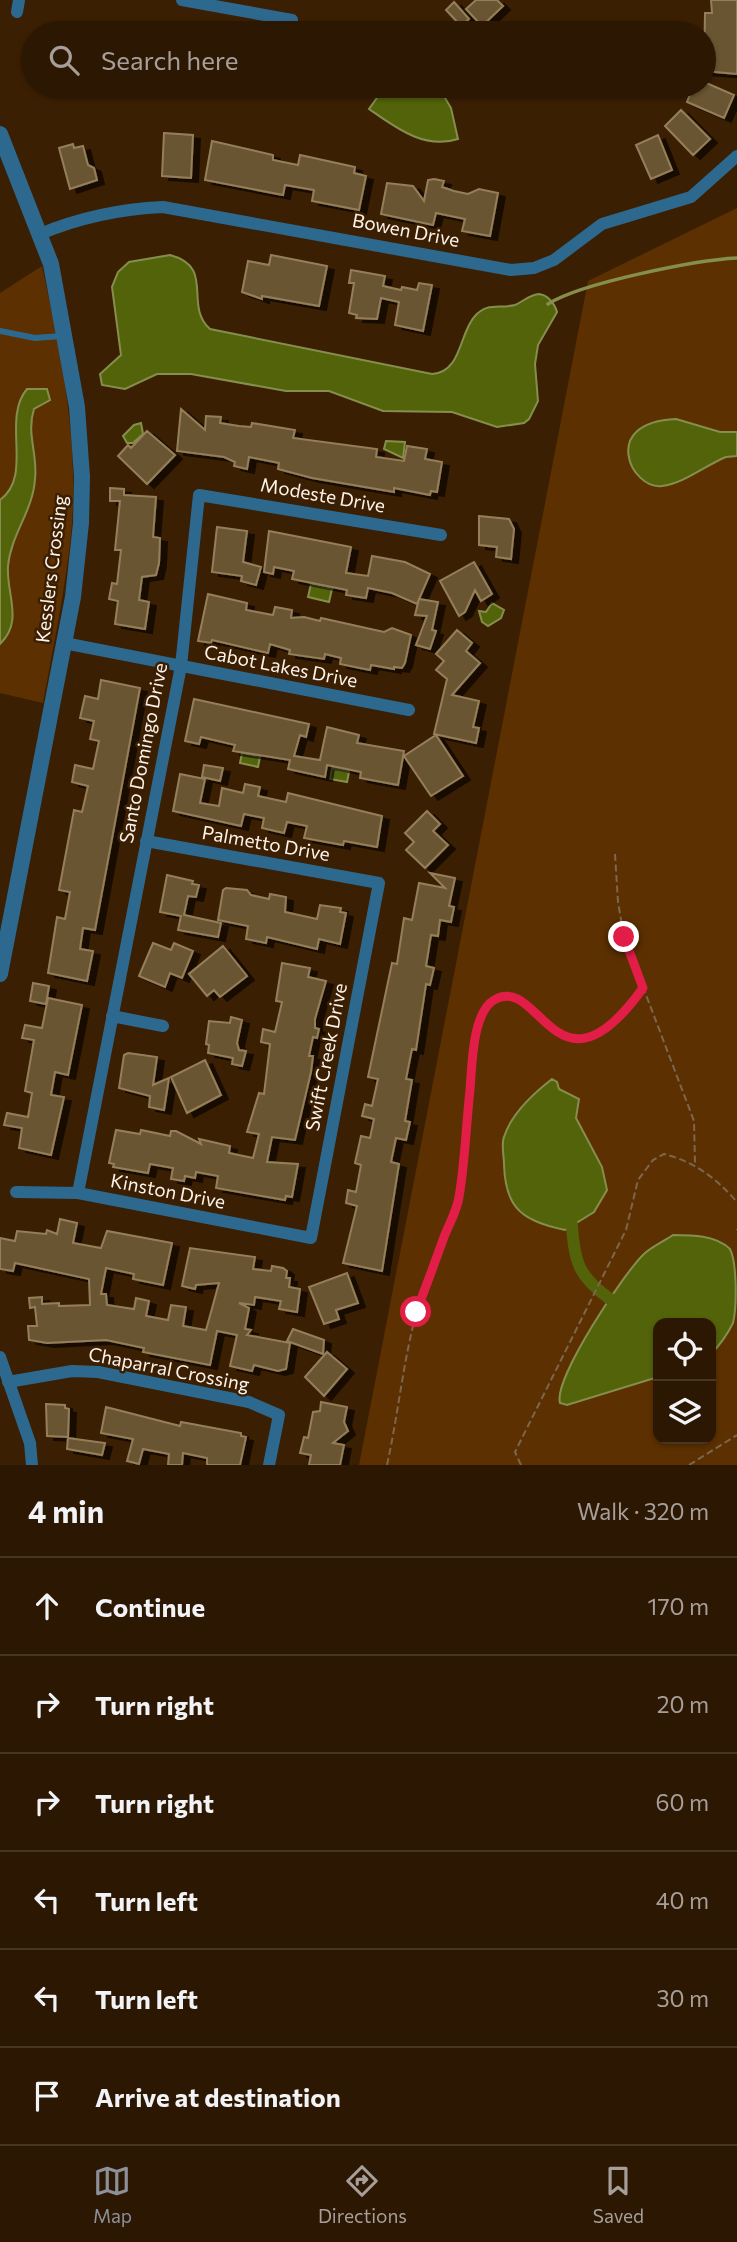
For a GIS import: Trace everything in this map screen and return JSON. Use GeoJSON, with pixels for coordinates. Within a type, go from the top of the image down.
{"type":"FeatureCollection","features":[{"type":"Feature","properties":{"kind":"street"},"geometry":{"type":"LineString","coordinates":[[182,0],[292,20]]}},
{"type":"Feature","properties":{"kind":"street","name":"Kesslers Crossing"},"geometry":{"type":"LineString","coordinates":[[0,134],[51,264],[77,407],[82,477],[81,523],[64,643],[3,947],[0,974]]}},
{"type":"Feature","properties":{"kind":"street","name":"Bowen Drive"},"geometry":{"type":"LineString","coordinates":[[40,234],[71,221],[116,210],[163,208],[205,212],[511,270],[534,268],[554,260],[602,224],[691,197],[737,156]]}},
{"type":"Feature","properties":{"kind":"street","name":"Modeste Drive"},"geometry":{"type":"LineString","coordinates":[[199,495],[441,535]]}},
{"type":"Feature","properties":{"kind":"street","name":"Santo Domingo Drive"},"geometry":{"type":"LineString","coordinates":[[78,1193],[181,666],[199,495]]}},
{"type":"Feature","properties":{"kind":"street","name":"Cabot Lakes Drive"},"geometry":{"type":"LineString","coordinates":[[64,643],[408,710]]}},
{"type":"Feature","properties":{"kind":"street","name":"Palmetto Drive"},"geometry":{"type":"LineString","coordinates":[[146,841],[379,883]]}},
{"type":"Feature","properties":{"kind":"street","name":"Swift Creek Drive"},"geometry":{"type":"LineString","coordinates":[[311,1238],[379,883]]}},
{"type":"Feature","properties":{"kind":"street"},"geometry":{"type":"LineString","coordinates":[[112,1016],[163,1026]]}},
{"type":"Feature","properties":{"kind":"street","name":"Kinston Drive"},"geometry":{"type":"LineString","coordinates":[[16,1192],[78,1193],[311,1238]]}},
{"type":"Feature","properties":{"kind":"street"},"geometry":{"type":"LineString","coordinates":[[0,1357],[30,1443],[32,1465]]}},
{"type":"Feature","properties":{"kind":"street","name":"Chaparral Crossing"},"geometry":{"type":"LineString","coordinates":[[8,1382],[72,1371],[98,1372],[249,1402],[279,1415],[269,1465]]}},
{"type":"Feature","properties":{"kind":"lane"},"geometry":{"type":"LineString","coordinates":[[0,331],[35,338],[63,336]]}},
{"type":"Feature","properties":{"kind":"path"},"geometry":{"type":"LineString","coordinates":[[615,854],[618,902],[624,937],[694,1121],[695,1164]]}},
{"type":"Feature","properties":{"kind":"path"},"geometry":{"type":"LineString","coordinates":[[387,1465],[416,1312],[459,1199],[474,1044],[481,1014],[493,1000],[510,995],[522,1000],[554,1032],[579,1039],[596,1037],[623,1016],[643,988]]}},
{"type":"Feature","properties":{"kind":"path"},"geometry":{"type":"LineString","coordinates":[[521,1465],[515,1452],[626,1230],[638,1180],[653,1160],[664,1154],[695,1164],[723,1186],[737,1202]]}},
{"type":"Feature","properties":{"kind":"path"},"geometry":{"type":"LineString","coordinates":[[689,1465],[737,1435]]}},
{"type":"Feature","properties":{"kind":"shaded area"},"geometry":{"type":"Polygon","coordinates":[[[377,98],[445,98],[451,108],[458,139],[433,141],[410,135],[369,109],[377,98]]]}},
{"type":"Feature","properties":{"kind":"shaded area"},"geometry":{"type":"Polygon","coordinates":[[[737,208],[737,1465],[359,1465],[588,281],[737,208]]]}},
{"type":"Feature","properties":{"kind":"shaded area"},"geometry":{"type":"Polygon","coordinates":[[[170,255],[192,268],[196,277],[199,309],[202,319],[210,329],[432,374],[442,372],[455,359],[470,323],[484,309],[515,305],[533,295],[545,296],[551,300],[557,312],[538,345],[535,364],[538,401],[524,423],[497,427],[452,412],[383,411],[329,391],[286,391],[191,374],[157,374],[125,389],[102,385],[100,374],[121,355],[112,287],[118,272],[129,262],[170,255]]]}},
{"type":"Feature","properties":{"kind":"shaded area"},"geometry":{"type":"Polygon","coordinates":[[[42,266],[67,399],[73,467],[71,535],[43,703],[0,693],[0,293],[42,266]]]}},
{"type":"Feature","properties":{"kind":"shaded area"},"geometry":{"type":"Polygon","coordinates":[[[27,389],[47,389],[50,400],[34,409],[32,418],[35,470],[33,491],[10,554],[8,576],[13,617],[7,635],[0,644],[0,500],[10,489],[15,476],[17,416],[27,389]]]}},
{"type":"Feature","properties":{"kind":"shaded area"},"geometry":{"type":"Polygon","coordinates":[[[676,419],[720,432],[737,432],[737,456],[726,457],[670,485],[651,484],[640,478],[628,455],[630,443],[637,431],[652,423],[676,419]]]}},
{"type":"Feature","properties":{"kind":"shaded area"},"geometry":{"type":"Polygon","coordinates":[[[141,423],[143,434],[133,443],[127,443],[123,436],[134,425],[141,423]]]}},
{"type":"Feature","properties":{"kind":"shaded area"},"geometry":{"type":"Polygon","coordinates":[[[386,441],[405,442],[403,458],[384,449],[386,441]]]}},
{"type":"Feature","properties":{"kind":"shaded area"},"geometry":{"type":"Polygon","coordinates":[[[311,584],[332,589],[329,602],[308,597],[311,584]]]}},
{"type":"Feature","properties":{"kind":"shaded area"},"geometry":{"type":"Polygon","coordinates":[[[492,603],[504,610],[501,618],[488,626],[482,622],[479,611],[486,612],[492,603]]]}},
{"type":"Feature","properties":{"kind":"shaded area"},"geometry":{"type":"Polygon","coordinates":[[[242,753],[260,757],[258,767],[240,763],[242,753]]]}},
{"type":"Feature","properties":{"kind":"shaded area"},"geometry":{"type":"Polygon","coordinates":[[[332,768],[349,772],[347,782],[330,779],[332,768]]]}},
{"type":"Feature","properties":{"kind":"shaded area"},"geometry":{"type":"Polygon","coordinates":[[[552,1079],[557,1082],[559,1089],[579,1099],[576,1118],[602,1167],[607,1190],[594,1212],[565,1230],[538,1222],[520,1211],[513,1203],[505,1180],[503,1143],[507,1128],[524,1105],[552,1079]]]}},
{"type":"Feature","properties":{"kind":"shaded area"},"geometry":{"type":"Polygon","coordinates":[[[673,1235],[711,1238],[730,1249],[735,1274],[735,1306],[733,1323],[726,1335],[716,1348],[716,1318],[653,1318],[653,1379],[567,1405],[560,1403],[561,1390],[568,1372],[592,1326],[635,1264],[655,1246],[673,1235]]]}},
{"type":"Feature","properties":{"kind":"building"},"geometry":{"type":"Polygon","coordinates":[[[476,0],[497,0],[503,6],[487,21],[477,21],[466,9],[476,0]]]}},
{"type":"Feature","properties":{"kind":"building"},"geometry":{"type":"Polygon","coordinates":[[[711,0],[737,0],[737,74],[716,72],[716,21],[705,21],[705,13],[712,13],[711,0]]]}},
{"type":"Feature","properties":{"kind":"building"},"geometry":{"type":"Polygon","coordinates":[[[454,2],[469,19],[456,21],[446,10],[454,2]]]}},
{"type":"Feature","properties":{"kind":"building"},"geometry":{"type":"Polygon","coordinates":[[[716,87],[734,95],[724,118],[687,102],[689,98],[716,98],[716,87]]]}},
{"type":"Feature","properties":{"kind":"building"},"geometry":{"type":"Polygon","coordinates":[[[681,110],[710,139],[693,155],[665,126],[681,110]]]}},
{"type":"Feature","properties":{"kind":"building"},"geometry":{"type":"Polygon","coordinates":[[[164,133],[193,135],[191,178],[162,176],[164,133]]]}},
{"type":"Feature","properties":{"kind":"building"},"geometry":{"type":"Polygon","coordinates":[[[658,135],[672,170],[651,179],[636,145],[658,135]]]}},
{"type":"Feature","properties":{"kind":"building"},"geometry":{"type":"Polygon","coordinates":[[[212,141],[273,155],[273,160],[298,165],[300,155],[355,167],[354,173],[366,176],[359,210],[312,201],[314,190],[285,185],[283,195],[205,180],[212,141]]]}},
{"type":"Feature","properties":{"kind":"building"},"geometry":{"type":"Polygon","coordinates":[[[73,144],[74,148],[83,146],[88,165],[94,168],[97,180],[70,189],[59,148],[73,144]]]}},
{"type":"Feature","properties":{"kind":"building"},"geometry":{"type":"Polygon","coordinates":[[[428,180],[444,181],[442,187],[454,191],[468,194],[479,189],[498,193],[490,236],[462,231],[465,219],[436,213],[433,225],[381,214],[387,183],[413,186],[424,201],[428,180]]]}},
{"type":"Feature","properties":{"kind":"building"},"geometry":{"type":"Polygon","coordinates":[[[271,255],[327,266],[319,306],[262,296],[262,299],[242,292],[248,261],[269,265],[271,255]]]}},
{"type":"Feature","properties":{"kind":"building"},"geometry":{"type":"Polygon","coordinates":[[[351,270],[385,276],[383,286],[401,290],[402,287],[417,290],[419,283],[432,285],[423,331],[395,325],[399,302],[381,298],[377,319],[356,318],[357,315],[349,313],[354,283],[349,283],[351,270]]]}},
{"type":"Feature","properties":{"kind":"building"},"geometry":{"type":"Polygon","coordinates":[[[181,409],[205,430],[206,416],[221,417],[220,423],[251,427],[252,423],[295,430],[293,438],[377,449],[376,457],[404,461],[407,446],[427,449],[425,459],[442,462],[437,492],[431,491],[430,495],[394,488],[394,492],[312,478],[278,469],[279,463],[249,457],[247,469],[234,466],[235,462],[224,457],[177,451],[181,409]]]}},
{"type":"Feature","properties":{"kind":"building"},"geometry":{"type":"Polygon","coordinates":[[[147,431],[175,455],[147,484],[118,456],[128,445],[131,448],[147,431]]]}},
{"type":"Feature","properties":{"kind":"building"},"geometry":{"type":"Polygon","coordinates":[[[110,488],[124,489],[124,495],[156,497],[153,537],[160,538],[159,563],[156,575],[142,577],[139,600],[149,602],[145,629],[115,624],[118,601],[109,599],[112,583],[117,584],[121,550],[115,550],[120,501],[110,501],[110,488]]]}},
{"type":"Feature","properties":{"kind":"building"},"geometry":{"type":"Polygon","coordinates":[[[479,516],[509,519],[514,529],[511,559],[496,557],[497,547],[479,545],[479,516]]]}},
{"type":"Feature","properties":{"kind":"building"},"geometry":{"type":"Polygon","coordinates":[[[217,527],[247,531],[243,562],[261,567],[256,585],[241,581],[242,576],[212,572],[217,527]]]}},
{"type":"Feature","properties":{"kind":"building"},"geometry":{"type":"Polygon","coordinates":[[[269,531],[351,547],[346,573],[368,576],[372,556],[405,562],[430,574],[417,604],[392,593],[368,588],[366,598],[346,595],[347,590],[292,579],[294,571],[274,567],[273,574],[264,572],[269,531]]]}},
{"type":"Feature","properties":{"kind":"building"},"geometry":{"type":"Polygon","coordinates":[[[474,562],[492,594],[481,601],[475,590],[465,612],[459,616],[440,581],[474,562]]]}},
{"type":"Feature","properties":{"kind":"building"},"geometry":{"type":"Polygon","coordinates":[[[208,594],[247,603],[246,610],[273,615],[275,607],[292,610],[291,618],[304,617],[320,621],[321,618],[384,632],[392,628],[411,635],[405,663],[402,668],[394,669],[371,665],[370,670],[340,664],[341,658],[325,654],[324,659],[289,654],[290,650],[270,644],[268,653],[212,640],[211,643],[198,641],[208,594]]]}},
{"type":"Feature","properties":{"kind":"building"},"geometry":{"type":"Polygon","coordinates":[[[419,599],[438,602],[432,630],[436,631],[430,649],[416,645],[427,616],[415,615],[419,599]]]}},
{"type":"Feature","properties":{"kind":"building"},"geometry":{"type":"Polygon","coordinates":[[[457,630],[472,643],[466,651],[480,663],[452,695],[479,701],[473,727],[479,728],[476,743],[434,734],[447,679],[436,670],[444,661],[436,654],[457,630]]]}},
{"type":"Feature","properties":{"kind":"building"},"geometry":{"type":"Polygon","coordinates":[[[101,680],[140,688],[95,930],[83,928],[80,949],[93,951],[87,981],[48,973],[57,917],[65,919],[70,892],[59,890],[74,810],[82,812],[88,786],[72,782],[75,765],[93,769],[99,741],[90,739],[94,721],[80,718],[85,696],[98,699],[101,680]]]}},
{"type":"Feature","properties":{"kind":"building"},"geometry":{"type":"Polygon","coordinates":[[[194,699],[309,724],[306,737],[300,735],[294,756],[320,760],[327,727],[359,735],[357,743],[404,751],[398,785],[360,778],[361,772],[327,765],[325,777],[288,769],[290,760],[233,751],[235,745],[201,737],[199,744],[185,741],[194,699]]]}},
{"type":"Feature","properties":{"kind":"building"},"geometry":{"type":"Polygon","coordinates":[[[436,735],[463,776],[431,796],[404,756],[436,735]]]}},
{"type":"Feature","properties":{"kind":"building"},"geometry":{"type":"Polygon","coordinates":[[[204,765],[223,768],[220,781],[202,777],[204,765]]]}},
{"type":"Feature","properties":{"kind":"building"},"geometry":{"type":"Polygon","coordinates":[[[180,774],[205,779],[200,803],[219,806],[222,788],[243,793],[245,784],[260,787],[258,796],[286,802],[288,793],[382,816],[377,847],[344,841],[343,845],[304,838],[307,826],[287,822],[284,833],[262,828],[264,818],[244,814],[241,826],[173,811],[180,774]]]}},
{"type":"Feature","properties":{"kind":"building"},"geometry":{"type":"Polygon","coordinates":[[[427,811],[440,824],[433,831],[448,845],[425,868],[406,850],[414,842],[405,833],[427,811]]]}},
{"type":"Feature","properties":{"kind":"building"},"geometry":{"type":"Polygon","coordinates":[[[430,873],[455,878],[449,906],[454,907],[451,922],[440,920],[438,936],[431,935],[426,966],[434,968],[430,985],[426,984],[416,1050],[412,1049],[406,1079],[412,1080],[405,1121],[410,1122],[406,1140],[396,1138],[391,1162],[399,1164],[382,1271],[343,1263],[357,1206],[346,1203],[348,1190],[356,1192],[361,1165],[355,1163],[361,1136],[370,1138],[374,1119],[362,1116],[365,1104],[372,1106],[378,1079],[368,1077],[392,963],[397,964],[404,918],[412,920],[419,883],[445,888],[430,873]]]}},
{"type":"Feature","properties":{"kind":"building"},"geometry":{"type":"Polygon","coordinates":[[[167,875],[199,885],[196,897],[188,896],[184,915],[221,923],[218,937],[178,930],[181,916],[160,912],[167,875]]]}},
{"type":"Feature","properties":{"kind":"building"},"geometry":{"type":"Polygon","coordinates":[[[223,890],[247,890],[251,895],[269,899],[270,894],[286,897],[285,912],[317,919],[320,905],[341,908],[340,912],[346,913],[340,944],[319,939],[317,949],[267,937],[266,943],[246,939],[248,926],[218,920],[223,890]]]}},
{"type":"Feature","properties":{"kind":"building"},"geometry":{"type":"Polygon","coordinates":[[[153,943],[171,950],[174,943],[193,951],[182,978],[170,973],[165,987],[139,976],[153,943]]]}},
{"type":"Feature","properties":{"kind":"building"},"geometry":{"type":"Polygon","coordinates":[[[223,946],[247,976],[220,997],[214,990],[207,996],[189,974],[223,946]]]}},
{"type":"Feature","properties":{"kind":"building"},"geometry":{"type":"Polygon","coordinates":[[[282,963],[310,968],[308,977],[326,981],[315,1019],[315,1028],[319,1029],[317,1038],[313,1037],[309,1056],[313,1056],[311,1072],[295,1140],[272,1137],[267,1162],[298,1164],[292,1197],[286,1196],[285,1200],[216,1188],[218,1176],[196,1172],[195,1178],[185,1176],[184,1181],[171,1179],[173,1168],[150,1164],[148,1173],[113,1167],[114,1164],[109,1163],[116,1130],[140,1134],[141,1130],[170,1136],[171,1131],[176,1131],[201,1144],[199,1139],[230,1146],[229,1153],[253,1158],[259,1134],[247,1132],[259,1093],[264,1094],[270,1044],[261,1042],[263,1029],[275,1032],[282,1002],[276,1001],[282,963]]]}},
{"type":"Feature","properties":{"kind":"building"},"geometry":{"type":"Polygon","coordinates":[[[33,983],[49,986],[46,1004],[30,1001],[33,983]]]}},
{"type":"Feature","properties":{"kind":"building"},"geometry":{"type":"Polygon","coordinates":[[[48,998],[82,1005],[68,1075],[55,1072],[51,1095],[64,1097],[51,1155],[19,1148],[22,1128],[4,1125],[7,1113],[28,1117],[32,1093],[25,1091],[34,1040],[22,1038],[25,1025],[42,1028],[48,998]]]}},
{"type":"Feature","properties":{"kind":"building"},"geometry":{"type":"Polygon","coordinates":[[[231,1017],[242,1020],[237,1043],[239,1050],[246,1051],[242,1066],[232,1064],[233,1058],[208,1053],[209,1045],[206,1044],[209,1021],[230,1023],[231,1017]]]}},
{"type":"Feature","properties":{"kind":"building"},"geometry":{"type":"Polygon","coordinates":[[[128,1053],[157,1057],[153,1085],[169,1078],[164,1110],[149,1107],[150,1096],[119,1088],[124,1055],[128,1053]]]}},
{"type":"Feature","properties":{"kind":"building"},"geometry":{"type":"Polygon","coordinates":[[[205,1060],[221,1095],[187,1113],[171,1077],[205,1060]]]}},
{"type":"Feature","properties":{"kind":"building"},"geometry":{"type":"Polygon","coordinates":[[[60,1219],[77,1223],[73,1243],[101,1248],[107,1231],[172,1243],[163,1285],[133,1279],[134,1274],[106,1268],[101,1294],[106,1294],[107,1305],[134,1309],[136,1298],[149,1301],[146,1316],[168,1320],[171,1305],[186,1307],[183,1326],[206,1330],[219,1283],[196,1285],[195,1289],[182,1286],[190,1248],[255,1257],[253,1269],[271,1271],[272,1266],[283,1268],[287,1271],[286,1278],[290,1278],[289,1287],[300,1289],[297,1312],[279,1309],[281,1301],[255,1297],[254,1305],[239,1303],[249,1308],[245,1329],[251,1330],[247,1335],[290,1343],[286,1369],[278,1371],[254,1365],[252,1371],[230,1366],[237,1335],[217,1331],[210,1365],[143,1352],[144,1348],[106,1340],[47,1343],[29,1340],[28,1326],[37,1326],[35,1307],[30,1308],[29,1298],[42,1297],[42,1304],[59,1303],[59,1306],[90,1305],[89,1279],[15,1263],[13,1271],[0,1269],[0,1238],[15,1241],[17,1231],[46,1234],[47,1230],[57,1234],[60,1219]]]}},
{"type":"Feature","properties":{"kind":"building"},"geometry":{"type":"Polygon","coordinates":[[[347,1273],[358,1303],[336,1310],[339,1319],[324,1324],[309,1287],[347,1273]]]}},
{"type":"Feature","properties":{"kind":"building"},"geometry":{"type":"Polygon","coordinates":[[[293,1329],[324,1340],[323,1354],[287,1341],[293,1329]]]}},
{"type":"Feature","properties":{"kind":"building"},"geometry":{"type":"Polygon","coordinates":[[[327,1352],[347,1369],[324,1396],[305,1377],[327,1352]]]}},
{"type":"Feature","properties":{"kind":"building"},"geometry":{"type":"Polygon","coordinates":[[[321,1402],[347,1407],[344,1422],[348,1431],[333,1443],[344,1445],[340,1465],[309,1465],[311,1455],[300,1453],[304,1437],[308,1438],[313,1412],[320,1411],[321,1402]]]}},
{"type":"Feature","properties":{"kind":"building"},"geometry":{"type":"Polygon","coordinates":[[[46,1404],[65,1405],[65,1408],[69,1409],[68,1437],[47,1436],[46,1404]]]}},
{"type":"Feature","properties":{"kind":"building"},"geometry":{"type":"Polygon","coordinates":[[[106,1407],[180,1426],[181,1422],[241,1433],[241,1436],[246,1437],[240,1465],[207,1465],[207,1458],[183,1453],[182,1465],[168,1465],[169,1454],[143,1449],[139,1464],[127,1461],[133,1439],[101,1433],[106,1407]]]}},
{"type":"Feature","properties":{"kind":"building"},"geometry":{"type":"Polygon","coordinates":[[[68,1438],[105,1443],[102,1455],[67,1449],[68,1438]]]}},
{"type":"Feature","properties":{"kind":"waterway"},"geometry":{"type":"LineString","coordinates":[[548,304],[611,281],[695,263],[737,258]]}},
{"type":"Feature","properties":{"kind":"waterway"},"geometry":{"type":"LineString","coordinates":[[572,1225],[574,1249],[580,1268],[591,1283],[610,1299]]}},
{"type":"Feature","properties":{"kind":"route"},"geometry":{"type":"LineString","coordinates":[[416,1312],[459,1199],[474,1044],[481,1014],[493,1000],[510,995],[522,1000],[554,1032],[579,1039],[596,1037],[623,1016],[643,988],[624,937]]}}]}
